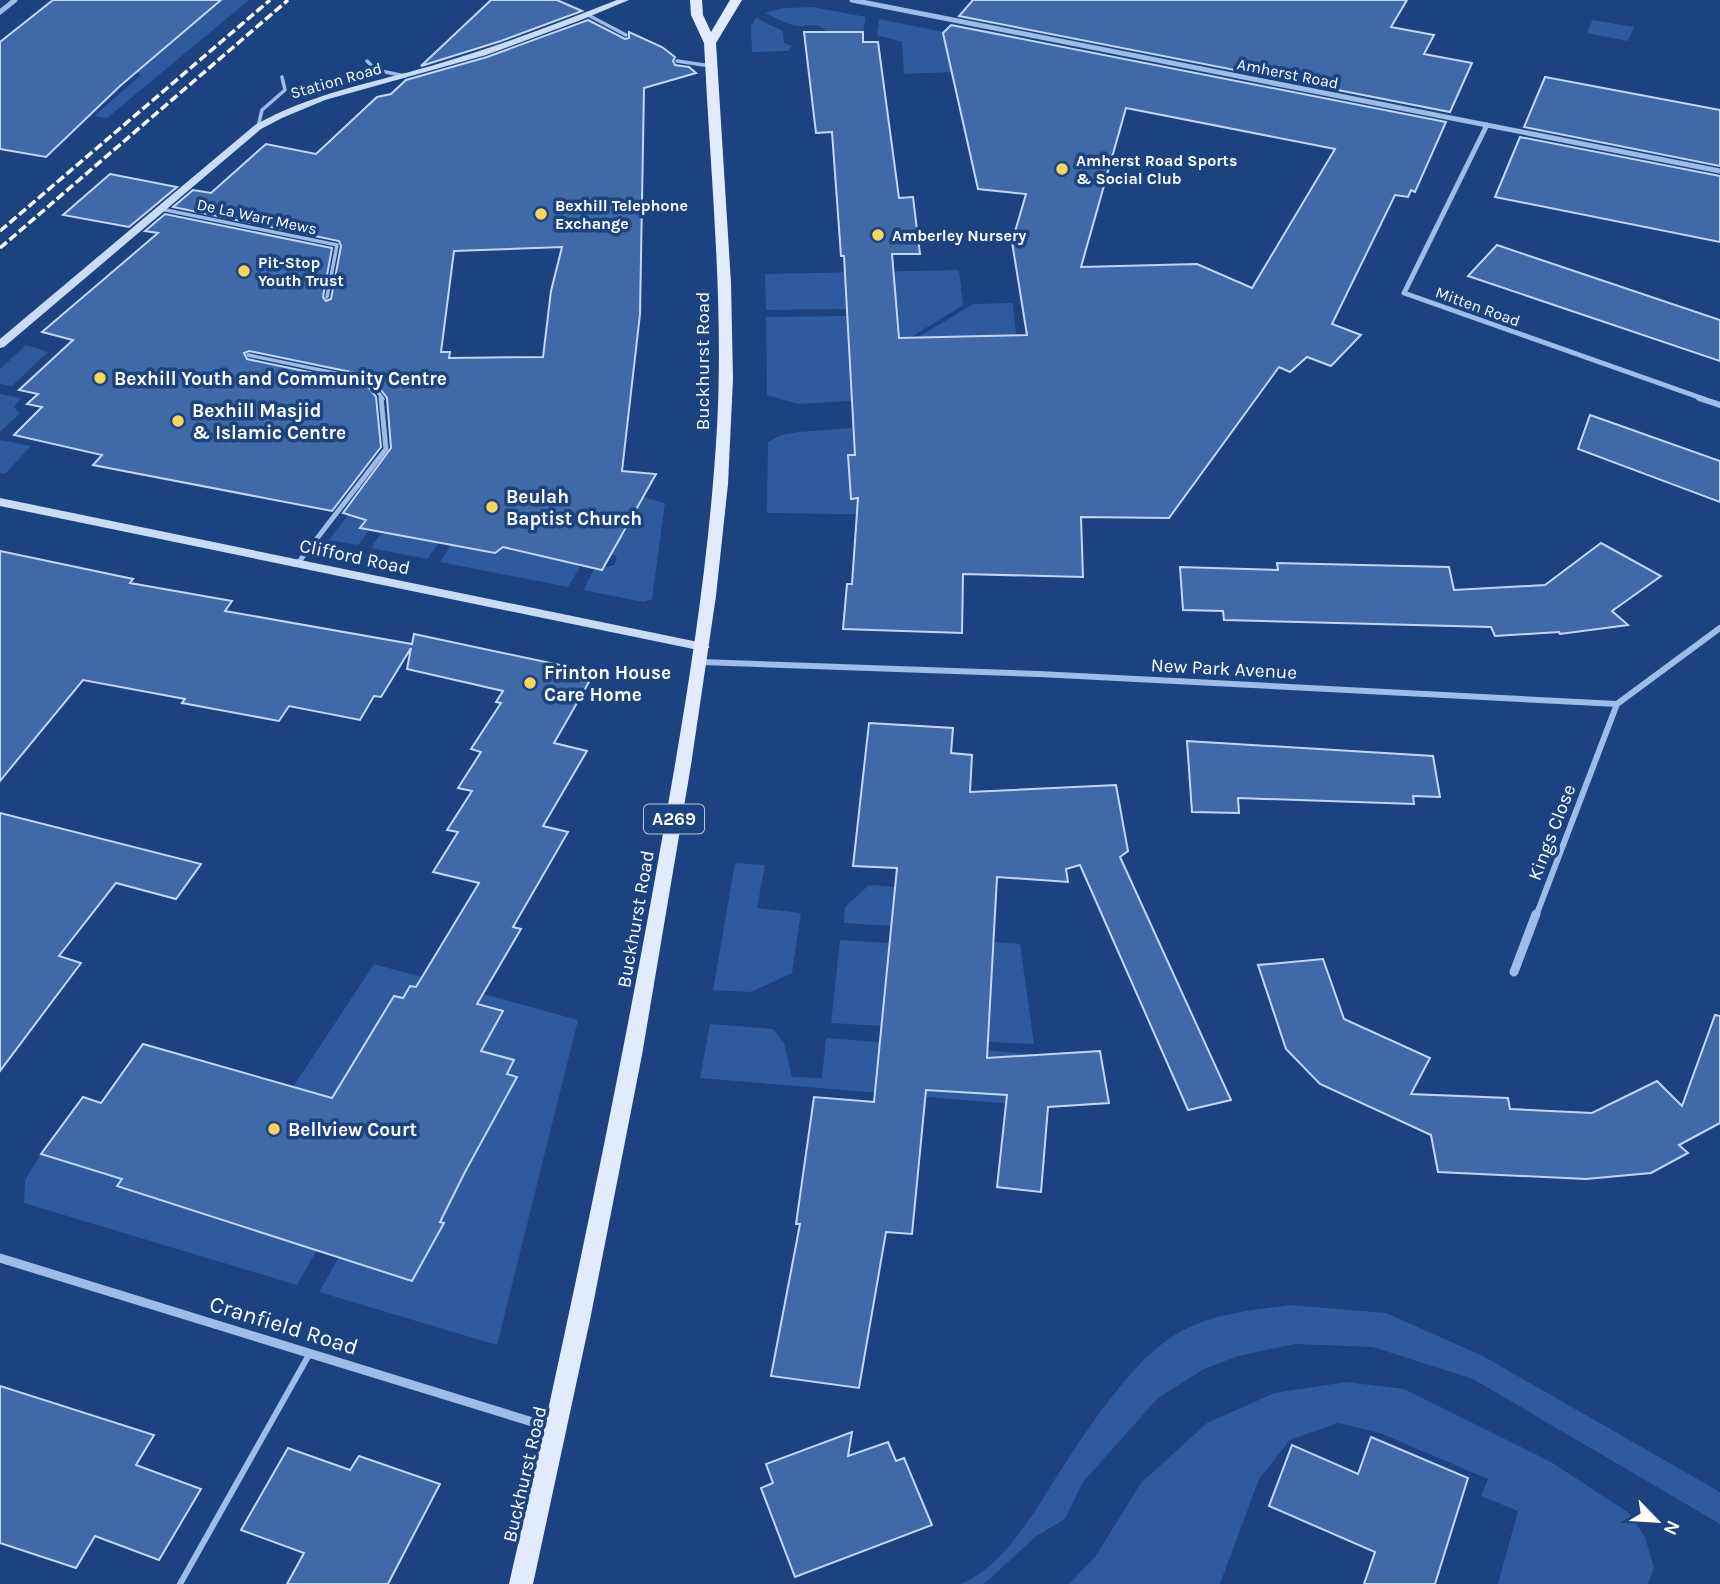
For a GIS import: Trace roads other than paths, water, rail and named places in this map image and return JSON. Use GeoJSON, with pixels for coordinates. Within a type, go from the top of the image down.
{"type":"FeatureCollection","features":[{"type":"Feature","properties":{"kind":"main road","name":"Buckhurst Road"},"geometry":{"type":"LineString","coordinates":[[520,1584],[556,1429],[642,1002],[702,654],[724,423],[723,253],[710,43],[697,15],[696,0]]}},
{"type":"Feature","properties":{"kind":"main road"},"geometry":{"type":"LineString","coordinates":[[710,43],[736,0]]}},
{"type":"Feature","properties":{"kind":"street"},"geometry":{"type":"LineString","coordinates":[[0,12],[15,0]]}},
{"type":"Feature","properties":{"kind":"street","name":"Station Road"},"geometry":{"type":"LineString","coordinates":[[0,345],[258,127],[305,102],[405,76],[515,42],[625,0]]}},
{"type":"Feature","properties":{"kind":"street","name":"Amherst Road"},"geometry":{"type":"LineString","coordinates":[[852,0],[1720,171]]}},
{"type":"Feature","properties":{"kind":"street","name":"Mitten Road"},"geometry":{"type":"LineString","coordinates":[[1487,125],[1404,293],[1720,405]]}},
{"type":"Feature","properties":{"kind":"street","name":"Clifford Road"},"geometry":{"type":"LineString","coordinates":[[0,502],[298,564],[702,654]]}},
{"type":"Feature","properties":{"kind":"street"},"geometry":{"type":"LineString","coordinates":[[1618,704],[1720,628]]}},
{"type":"Feature","properties":{"kind":"street","name":"New Park Avenue"},"geometry":{"type":"LineString","coordinates":[[702,654],[1618,704]]}},
{"type":"Feature","properties":{"kind":"street","name":"Kings Close"},"geometry":{"type":"LineString","coordinates":[[1514,972],[1618,704]]}},
{"type":"Feature","properties":{"kind":"street","name":"Cranfield Road"},"geometry":{"type":"LineString","coordinates":[[0,1258],[556,1429]]}},
{"type":"Feature","properties":{"kind":"lane"},"geometry":{"type":"LineString","coordinates":[[588,15],[626,35]]}},
{"type":"Feature","properties":{"kind":"lane"},"geometry":{"type":"LineString","coordinates":[[367,61],[376,70],[405,76]]}},
{"type":"Feature","properties":{"kind":"lane"},"geometry":{"type":"LineString","coordinates":[[677,61],[711,66]]}},
{"type":"Feature","properties":{"kind":"lane"},"geometry":{"type":"LineString","coordinates":[[258,127],[262,110],[285,90],[282,77]]}},
{"type":"Feature","properties":{"kind":"lane","name":"De La Warr Mews"},"geometry":{"type":"LineString","coordinates":[[161,209],[337,245],[327,297]]}},
{"type":"Feature","properties":{"kind":"lane"},"geometry":{"type":"LineString","coordinates":[[248,355],[369,380],[383,400],[386,449],[298,564]]}},
{"type":"Feature","properties":{"kind":"lane"},"geometry":{"type":"LineString","coordinates":[[180,1584],[310,1353]]}},
{"type":"Feature","properties":{"kind":"railway"},"geometry":{"type":"LineString","coordinates":[[0,231],[270,0]]}},
{"type":"Feature","properties":{"kind":"railway"},"geometry":{"type":"LineString","coordinates":[[0,248],[288,0]]}},
{"type":"Feature","properties":{"kind":"place","name":"Amherst Road Sports & Social Club"},"geometry":{"type":"Point","coordinates":[1062,169]}},
{"type":"Feature","properties":{"kind":"place","name":"Bexhill Telephone Exchange"},"geometry":{"type":"Point","coordinates":[541,214]}},
{"type":"Feature","properties":{"kind":"place","name":"Amberley Nursery"},"geometry":{"type":"Point","coordinates":[878,235]}},
{"type":"Feature","properties":{"kind":"place","name":"Pit-Stop Youth Trust"},"geometry":{"type":"Point","coordinates":[244,271]}},
{"type":"Feature","properties":{"kind":"place","name":"Bexhill Youth and Community Centre"},"geometry":{"type":"Point","coordinates":[100,378]}},
{"type":"Feature","properties":{"kind":"place","name":"Bexhill Masjid & Islamic Centre"},"geometry":{"type":"Point","coordinates":[178,421]}},
{"type":"Feature","properties":{"kind":"place","name":"Beulah Baptist Church"},"geometry":{"type":"Point","coordinates":[492,507]}},
{"type":"Feature","properties":{"kind":"place","name":"Frinton House Care Home"},"geometry":{"type":"Point","coordinates":[530,683]}},
{"type":"Feature","properties":{"kind":"place","name":"Bellview Court"},"geometry":{"type":"Point","coordinates":[274,1129]}}]}
